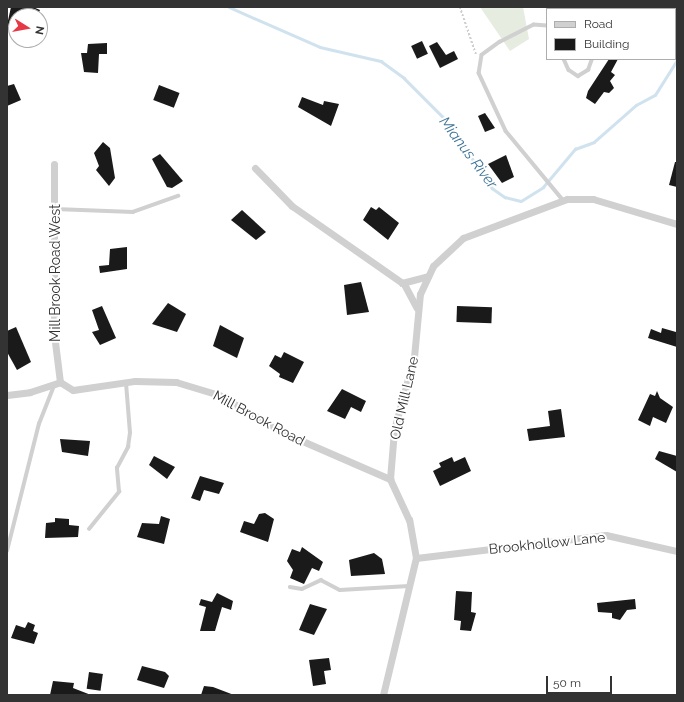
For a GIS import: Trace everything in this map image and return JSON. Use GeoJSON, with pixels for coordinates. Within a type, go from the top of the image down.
{"type":"FeatureCollection","features":[{"type":"Feature","properties":{"kind":"street","name":"Mill Brook Road West"},"geometry":{"type":"LineString","coordinates":[[54,164],[54,334],[60,382]]}},
{"type":"Feature","properties":{"kind":"street"},"geometry":{"type":"LineString","coordinates":[[255,168],[292,206],[402,283],[417,308]]}},
{"type":"Feature","properties":{"kind":"street","name":"Old Mill Lane"},"geometry":{"type":"LineString","coordinates":[[390,479],[394,430],[414,357],[417,308],[428,276],[448,249],[463,238],[563,200],[593,199],[677,224]]}},
{"type":"Feature","properties":{"kind":"street"},"geometry":{"type":"LineString","coordinates":[[402,283],[428,276]]}},
{"type":"Feature","properties":{"kind":"street"},"geometry":{"type":"LineString","coordinates":[[7,395],[30,392],[60,382]]}},
{"type":"Feature","properties":{"kind":"street","name":"Mill Brook Road"},"geometry":{"type":"LineString","coordinates":[[60,382],[73,390],[126,382],[176,382],[219,395],[280,432],[390,479]]}},
{"type":"Feature","properties":{"kind":"street"},"geometry":{"type":"LineString","coordinates":[[383,695],[416,558],[410,520],[390,479]]}},
{"type":"Feature","properties":{"kind":"street","name":"Brookhollow Lane"},"geometry":{"type":"LineString","coordinates":[[416,558],[606,535],[677,551]]}},
{"type":"Feature","properties":{"kind":"lane"},"geometry":{"type":"LineString","coordinates":[[546,26],[534,25],[507,39],[482,55],[479,62],[487,93],[506,131],[563,200]]}},
{"type":"Feature","properties":{"kind":"lane"},"geometry":{"type":"LineString","coordinates":[[564,60],[569,70],[578,76],[588,70],[592,60]]}},
{"type":"Feature","properties":{"kind":"lane"},"geometry":{"type":"LineString","coordinates":[[54,209],[134,212],[178,196]]}},
{"type":"Feature","properties":{"kind":"lane"},"geometry":{"type":"LineString","coordinates":[[7,552],[48,393],[60,382]]}},
{"type":"Feature","properties":{"kind":"lane"},"geometry":{"type":"LineString","coordinates":[[89,529],[119,492],[117,468],[128,447],[130,433],[126,382]]}},
{"type":"Feature","properties":{"kind":"lane"},"geometry":{"type":"LineString","coordinates":[[290,587],[302,589],[321,580],[340,590],[409,586]]}},
{"type":"Feature","properties":{"kind":"path"},"geometry":{"type":"LineString","coordinates":[[460,7],[479,62]]}},
{"type":"Feature","properties":{"kind":"shaded area"},"geometry":{"type":"Polygon","coordinates":[[[480,7],[523,7],[529,39],[510,51],[480,7]]]}},
{"type":"Feature","properties":{"kind":"building"},"geometry":{"type":"Polygon","coordinates":[[[33,7],[35,8],[11,8],[33,7]]]}},
{"type":"Feature","properties":{"kind":"building"},"geometry":{"type":"Polygon","coordinates":[[[422,41],[428,54],[417,59],[411,46],[422,41]]]}},
{"type":"Feature","properties":{"kind":"building"},"geometry":{"type":"Polygon","coordinates":[[[437,42],[446,55],[454,51],[458,59],[440,68],[429,46],[437,42]]]}},
{"type":"Feature","properties":{"kind":"building"},"geometry":{"type":"Polygon","coordinates":[[[107,43],[107,54],[99,54],[98,73],[84,72],[81,53],[87,53],[88,44],[107,43]]]}},
{"type":"Feature","properties":{"kind":"building"},"geometry":{"type":"Polygon","coordinates":[[[608,60],[617,60],[611,72],[615,75],[610,81],[614,88],[609,93],[604,92],[595,104],[586,98],[588,91],[608,60]]]}},
{"type":"Feature","properties":{"kind":"building"},"geometry":{"type":"Polygon","coordinates":[[[14,84],[21,100],[7,106],[7,86],[14,84]]]}},
{"type":"Feature","properties":{"kind":"building"},"geometry":{"type":"Polygon","coordinates":[[[159,85],[180,93],[174,108],[153,100],[159,85]]]}},
{"type":"Feature","properties":{"kind":"building"},"geometry":{"type":"Polygon","coordinates":[[[302,97],[323,105],[324,101],[339,104],[331,126],[298,107],[302,97]]]}},
{"type":"Feature","properties":{"kind":"building"},"geometry":{"type":"Polygon","coordinates":[[[485,113],[495,128],[485,132],[478,116],[485,113]]]}},
{"type":"Feature","properties":{"kind":"building"},"geometry":{"type":"Polygon","coordinates":[[[103,142],[110,148],[115,178],[109,186],[96,170],[99,166],[94,153],[103,142]]]}},
{"type":"Feature","properties":{"kind":"building"},"geometry":{"type":"Polygon","coordinates":[[[160,154],[183,181],[172,188],[167,187],[152,159],[160,154]]]}},
{"type":"Feature","properties":{"kind":"building"},"geometry":{"type":"Polygon","coordinates":[[[506,155],[514,177],[502,183],[488,164],[506,155]]]}},
{"type":"Feature","properties":{"kind":"building"},"geometry":{"type":"Polygon","coordinates":[[[675,162],[677,162],[677,187],[669,185],[675,162]]]}},
{"type":"Feature","properties":{"kind":"building"},"geometry":{"type":"Polygon","coordinates":[[[371,207],[376,210],[379,207],[399,223],[388,240],[363,220],[371,207]]]}},
{"type":"Feature","properties":{"kind":"building"},"geometry":{"type":"Polygon","coordinates":[[[242,210],[266,232],[256,240],[231,220],[242,210]]]}},
{"type":"Feature","properties":{"kind":"building"},"geometry":{"type":"Polygon","coordinates":[[[127,247],[127,269],[100,273],[99,266],[109,265],[110,249],[127,247]]]}},
{"type":"Feature","properties":{"kind":"building"},"geometry":{"type":"Polygon","coordinates":[[[361,282],[369,312],[347,315],[344,285],[361,282]]]}},
{"type":"Feature","properties":{"kind":"building"},"geometry":{"type":"Polygon","coordinates":[[[168,303],[186,314],[177,332],[152,324],[168,303]]]}},
{"type":"Feature","properties":{"kind":"building"},"geometry":{"type":"Polygon","coordinates":[[[102,306],[116,338],[100,345],[92,332],[99,330],[92,310],[102,306]]]}},
{"type":"Feature","properties":{"kind":"building"},"geometry":{"type":"Polygon","coordinates":[[[457,306],[492,307],[491,323],[456,322],[457,306]]]}},
{"type":"Feature","properties":{"kind":"building"},"geometry":{"type":"Polygon","coordinates":[[[220,325],[244,338],[237,358],[213,346],[220,325]]]}},
{"type":"Feature","properties":{"kind":"building"},"geometry":{"type":"Polygon","coordinates":[[[16,327],[31,362],[17,370],[7,352],[7,331],[16,327]]]}},
{"type":"Feature","properties":{"kind":"building"},"geometry":{"type":"Polygon","coordinates":[[[662,328],[676,332],[677,347],[648,338],[651,329],[661,333],[662,328]]]}},
{"type":"Feature","properties":{"kind":"building"},"geometry":{"type":"Polygon","coordinates":[[[284,352],[304,362],[293,383],[279,377],[280,374],[269,366],[275,355],[281,358],[284,352]]]}},
{"type":"Feature","properties":{"kind":"building"},"geometry":{"type":"Polygon","coordinates":[[[342,389],[366,401],[361,412],[351,407],[345,419],[327,411],[342,389]]]}},
{"type":"Feature","properties":{"kind":"building"},"geometry":{"type":"Polygon","coordinates":[[[657,391],[660,398],[673,407],[666,423],[653,417],[650,426],[638,420],[650,394],[655,396],[657,391]]]}},
{"type":"Feature","properties":{"kind":"building"},"geometry":{"type":"Polygon","coordinates":[[[561,409],[565,437],[529,441],[527,429],[550,426],[548,411],[561,409]]]}},
{"type":"Feature","properties":{"kind":"building"},"geometry":{"type":"Polygon","coordinates":[[[60,439],[90,441],[88,456],[62,452],[60,439]]]}},
{"type":"Feature","properties":{"kind":"building"},"geometry":{"type":"Polygon","coordinates":[[[659,451],[677,456],[677,472],[655,459],[659,451]]]}},
{"type":"Feature","properties":{"kind":"building"},"geometry":{"type":"Polygon","coordinates":[[[154,456],[175,467],[167,479],[149,465],[154,456]]]}},
{"type":"Feature","properties":{"kind":"building"},"geometry":{"type":"Polygon","coordinates":[[[452,457],[454,462],[465,457],[471,471],[440,486],[433,471],[441,467],[439,463],[452,457]]]}},
{"type":"Feature","properties":{"kind":"building"},"geometry":{"type":"Polygon","coordinates":[[[200,476],[224,483],[219,494],[204,490],[200,501],[191,498],[200,476]]]}},
{"type":"Feature","properties":{"kind":"building"},"geometry":{"type":"Polygon","coordinates":[[[265,513],[274,519],[268,542],[240,532],[244,521],[254,524],[259,514],[265,513]]]}},
{"type":"Feature","properties":{"kind":"building"},"geometry":{"type":"Polygon","coordinates":[[[161,516],[170,519],[164,544],[137,537],[142,523],[159,524],[161,516]]]}},
{"type":"Feature","properties":{"kind":"building"},"geometry":{"type":"Polygon","coordinates":[[[55,518],[69,519],[69,525],[79,526],[78,537],[45,538],[46,523],[55,522],[55,518]]]}},
{"type":"Feature","properties":{"kind":"building"},"geometry":{"type":"Polygon","coordinates":[[[302,547],[323,562],[319,571],[312,568],[304,584],[290,578],[293,570],[287,561],[292,549],[300,552],[302,547]]]}},
{"type":"Feature","properties":{"kind":"building"},"geometry":{"type":"Polygon","coordinates":[[[374,553],[382,559],[385,574],[351,576],[349,560],[374,553]]]}},
{"type":"Feature","properties":{"kind":"building"},"geometry":{"type":"Polygon","coordinates":[[[456,591],[472,592],[471,612],[476,613],[471,631],[460,630],[461,621],[454,620],[456,591]]]}},
{"type":"Feature","properties":{"kind":"building"},"geometry":{"type":"Polygon","coordinates":[[[217,593],[233,601],[231,610],[222,607],[215,631],[200,631],[206,607],[199,605],[201,599],[212,602],[217,593]]]}},
{"type":"Feature","properties":{"kind":"building"},"geometry":{"type":"Polygon","coordinates":[[[635,599],[636,609],[627,610],[620,620],[612,618],[612,613],[598,612],[597,603],[635,599]]]}},
{"type":"Feature","properties":{"kind":"building"},"geometry":{"type":"Polygon","coordinates":[[[310,604],[327,609],[314,635],[299,630],[310,604]]]}},
{"type":"Feature","properties":{"kind":"building"},"geometry":{"type":"Polygon","coordinates":[[[28,622],[35,625],[33,631],[38,633],[34,644],[11,638],[16,625],[25,628],[28,622]]]}},
{"type":"Feature","properties":{"kind":"building"},"geometry":{"type":"Polygon","coordinates":[[[329,658],[331,670],[324,671],[326,684],[313,686],[309,660],[329,658]]]}},
{"type":"Feature","properties":{"kind":"building"},"geometry":{"type":"Polygon","coordinates":[[[142,666],[165,672],[169,676],[164,688],[137,680],[142,666]]]}},
{"type":"Feature","properties":{"kind":"building"},"geometry":{"type":"Polygon","coordinates":[[[89,672],[103,674],[100,691],[87,689],[89,672]]]}},
{"type":"Feature","properties":{"kind":"building"},"geometry":{"type":"Polygon","coordinates":[[[53,681],[74,683],[73,688],[91,695],[50,695],[53,681]]]}},
{"type":"Feature","properties":{"kind":"building"},"geometry":{"type":"Polygon","coordinates":[[[204,686],[213,687],[234,695],[201,695],[204,686]]]}},
{"type":"Feature","properties":{"kind":"waterway","name":"Mianus River"},"geometry":{"type":"LineString","coordinates":[[229,7],[320,47],[381,61],[404,78],[447,121],[492,188],[505,197],[521,201],[543,187],[575,149],[594,142],[636,105],[655,95],[677,60]]}}]}
